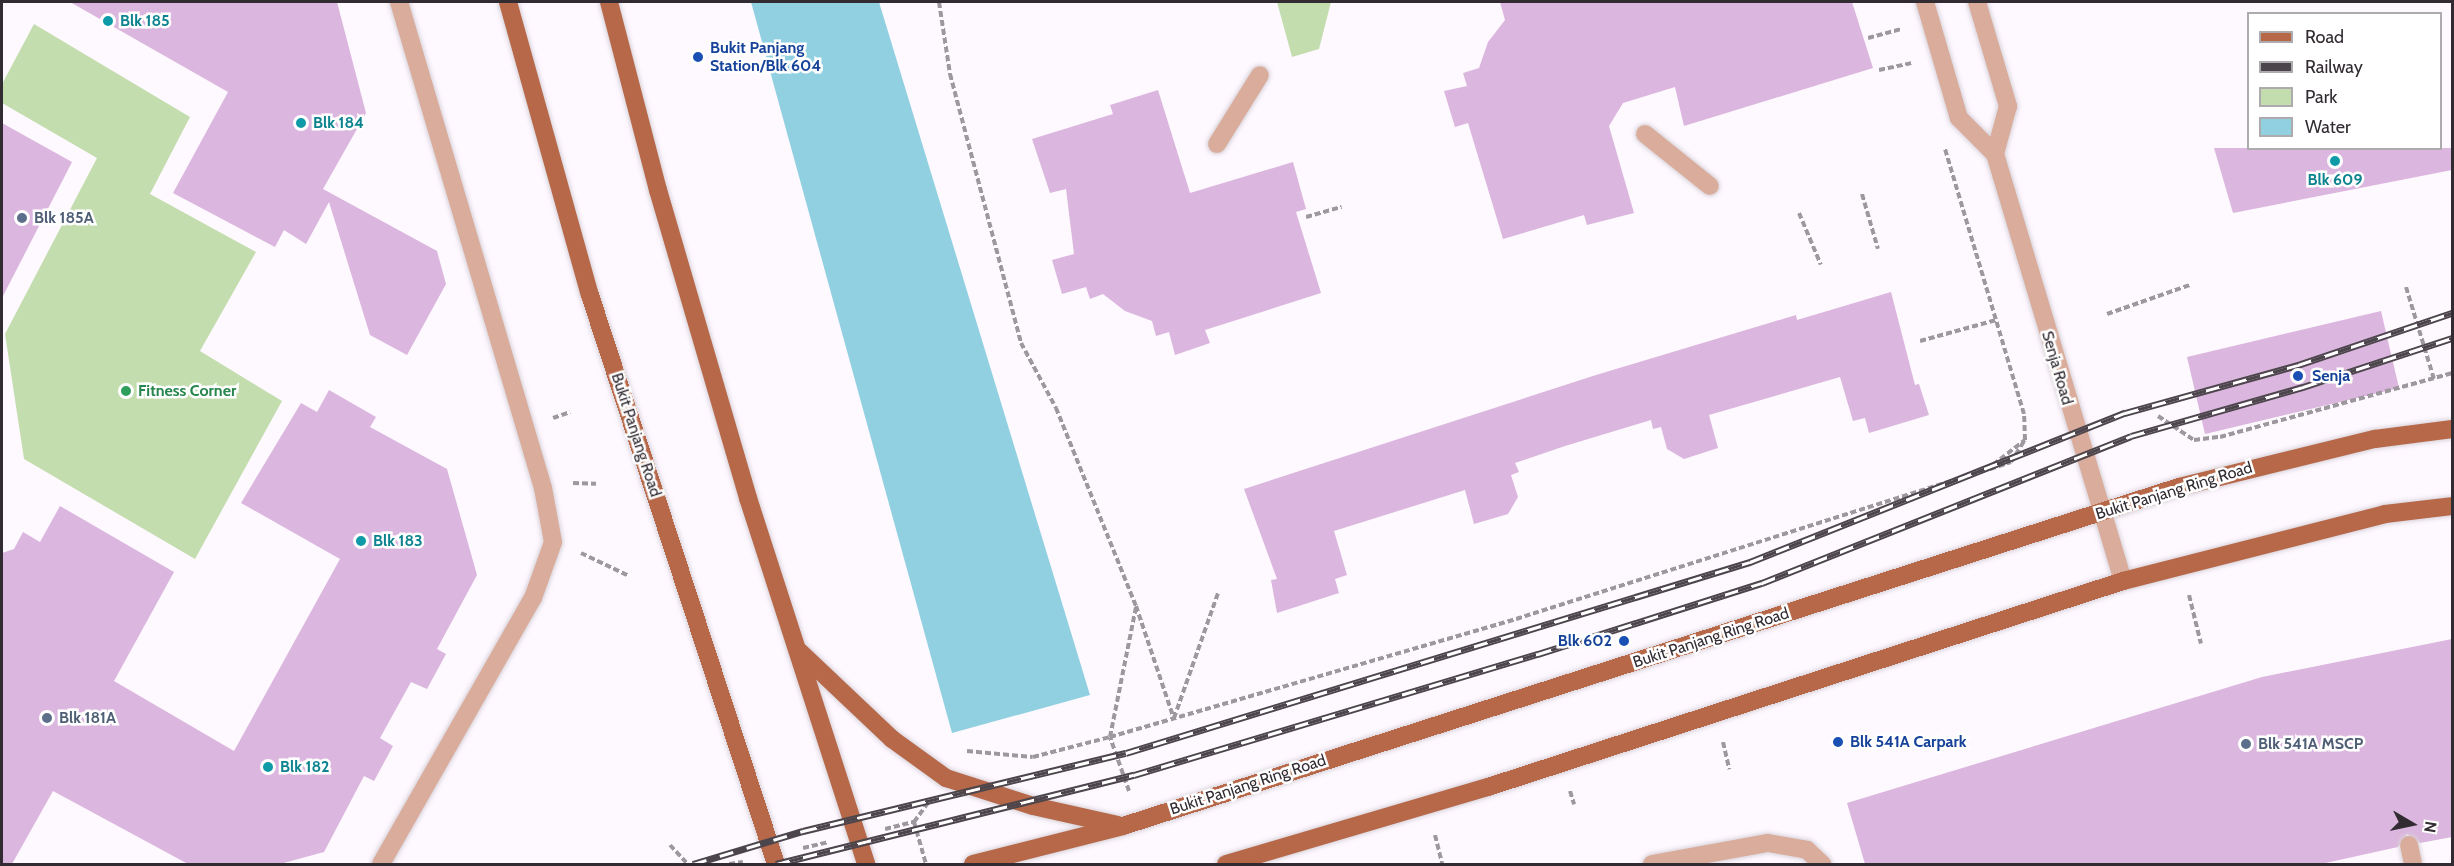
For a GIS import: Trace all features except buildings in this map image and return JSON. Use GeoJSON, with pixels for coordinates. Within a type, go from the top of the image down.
{"type":"FeatureCollection","features":[{"type":"Feature","properties":{"kind":"main road","name":"Bukit Panjang Road"},"geometry":{"type":"LineString","coordinates":[[508,2],[590,295],[775,860]]}},
{"type":"Feature","properties":{"kind":"main road"},"geometry":{"type":"LineString","coordinates":[[609,2],[664,213],[866,864]]}},
{"type":"Feature","properties":{"kind":"main road","name":"Bukit Panjang Ring Road"},"geometry":{"type":"LineString","coordinates":[[973,864],[1131,823],[2261,464],[2375,439],[2452,429]]}},
{"type":"Feature","properties":{"kind":"main road"},"geometry":{"type":"LineString","coordinates":[[1226,864],[1488,787],[2123,581],[2362,520],[2452,506]]}},
{"type":"Feature","properties":{"kind":"main road"},"geometry":{"type":"LineString","coordinates":[[798,650],[892,739],[946,778],[1033,806],[1131,823]]}},
{"type":"Feature","properties":{"kind":"main road"},"geometry":{"type":"LineString","coordinates":[[1241,864],[1258,855]]}},
{"type":"Feature","properties":{"kind":"street"},"geometry":{"type":"LineString","coordinates":[[381,864],[532,598],[553,542],[543,488],[399,2]]}},
{"type":"Feature","properties":{"kind":"street","name":"Senja Road"},"geometry":{"type":"LineString","coordinates":[[1925,2],[1959,118],[1995,154],[2123,581]]}},
{"type":"Feature","properties":{"kind":"street"},"geometry":{"type":"LineString","coordinates":[[1977,2],[2008,106],[1995,154]]}},
{"type":"Feature","properties":{"kind":"street"},"geometry":{"type":"LineString","coordinates":[[1217,144],[1260,75]]}},
{"type":"Feature","properties":{"kind":"street"},"geometry":{"type":"LineString","coordinates":[[1645,134],[1710,186]]}},
{"type":"Feature","properties":{"kind":"street"},"geometry":{"type":"LineString","coordinates":[[1652,864],[1768,843],[1807,850],[1822,864]]}},
{"type":"Feature","properties":{"kind":"street"},"geometry":{"type":"LineString","coordinates":[[2409,845],[2413,864]]}},
{"type":"Feature","properties":{"kind":"path"},"geometry":{"type":"LineString","coordinates":[[939,2],[950,74],[1021,343],[1056,408],[1136,606],[1174,718]]}},
{"type":"Feature","properties":{"kind":"path"},"geometry":{"type":"LineString","coordinates":[[1868,38],[1909,28],[1906,19]]}},
{"type":"Feature","properties":{"kind":"path"},"geometry":{"type":"LineString","coordinates":[[1879,70],[1917,62]]}},
{"type":"Feature","properties":{"kind":"path"},"geometry":{"type":"LineString","coordinates":[[968,749],[1033,757],[1110,737],[1516,619],[2011,462],[2025,440],[2024,414],[1944,146]]}},
{"type":"Feature","properties":{"kind":"path"},"geometry":{"type":"LineString","coordinates":[[1862,194],[1878,249]]}},
{"type":"Feature","properties":{"kind":"path"},"geometry":{"type":"LineString","coordinates":[[1306,217],[1342,207]]}},
{"type":"Feature","properties":{"kind":"path"},"geometry":{"type":"LineString","coordinates":[[1799,213],[1821,265]]}},
{"type":"Feature","properties":{"kind":"path"},"geometry":{"type":"LineString","coordinates":[[2107,314],[2190,285]]}},
{"type":"Feature","properties":{"kind":"path"},"geometry":{"type":"LineString","coordinates":[[2406,287],[2434,380]]}},
{"type":"Feature","properties":{"kind":"path"},"geometry":{"type":"LineString","coordinates":[[1920,340],[1996,320]]}},
{"type":"Feature","properties":{"kind":"path"},"geometry":{"type":"LineString","coordinates":[[2158,416],[2194,441],[2220,438],[2434,380],[2452,373]]}},
{"type":"Feature","properties":{"kind":"path"},"geometry":{"type":"LineString","coordinates":[[551,418],[570,412]]}},
{"type":"Feature","properties":{"kind":"path"},"geometry":{"type":"LineString","coordinates":[[1986,470],[2025,440]]}},
{"type":"Feature","properties":{"kind":"path"},"geometry":{"type":"LineString","coordinates":[[578,483],[596,484]]}},
{"type":"Feature","properties":{"kind":"path"},"geometry":{"type":"LineString","coordinates":[[553,542],[629,576]]}},
{"type":"Feature","properties":{"kind":"path"},"geometry":{"type":"LineString","coordinates":[[2188,591],[2201,644]]}},
{"type":"Feature","properties":{"kind":"path"},"geometry":{"type":"LineString","coordinates":[[1174,718],[1218,593]]}},
{"type":"Feature","properties":{"kind":"path"},"geometry":{"type":"LineString","coordinates":[[1131,823],[1110,737],[1136,606]]}},
{"type":"Feature","properties":{"kind":"path"},"geometry":{"type":"LineString","coordinates":[[1722,740],[1730,769]]}},
{"type":"Feature","properties":{"kind":"path"},"geometry":{"type":"LineString","coordinates":[[729,864],[775,860],[858,835],[914,822],[926,864]]}},
{"type":"Feature","properties":{"kind":"path"},"geometry":{"type":"LineString","coordinates":[[1435,839],[1442,864]]}},
{"type":"Feature","properties":{"kind":"path"},"geometry":{"type":"LineString","coordinates":[[670,845],[688,864]]}},
{"type":"Feature","properties":{"kind":"green space"},"geometry":{"type":"Polygon","coordinates":[[[1277,2],[1331,2],[1319,49],[1292,57],[1277,2]]]}},
{"type":"Feature","properties":{"kind":"green space"},"geometry":{"type":"Polygon","coordinates":[[[34,24],[190,117],[150,194],[256,252],[200,351],[282,401],[195,559],[24,459],[5,334],[97,158],[2,103],[2,84],[34,24]]]}},
{"type":"Feature","properties":{"kind":"water"},"geometry":{"type":"Polygon","coordinates":[[[751,2],[879,2],[1090,695],[952,733],[751,2]]]}},
{"type":"Feature","properties":{"kind":"railway"},"geometry":{"type":"LineString","coordinates":[[693,864],[803,831],[1126,753],[1750,562],[2125,413],[2298,365],[2452,313]]}},
{"type":"Feature","properties":{"kind":"railway"},"geometry":{"type":"LineString","coordinates":[[776,864],[1134,775],[1538,654],[1762,583],[2131,436],[2303,387],[2452,338]]}},
{"type":"Feature","properties":{"kind":"place","name":"Blk 185"},"geometry":{"type":"Point","coordinates":[108,21]}},
{"type":"Feature","properties":{"kind":"place","name":"Bukit Panjang Station/Blk 604"},"geometry":{"type":"Point","coordinates":[698,57]}},
{"type":"Feature","properties":{"kind":"place","name":"Blk 184"},"geometry":{"type":"Point","coordinates":[301,123]}},
{"type":"Feature","properties":{"kind":"place","name":"Blk 609"},"geometry":{"type":"Point","coordinates":[2335,161]}},
{"type":"Feature","properties":{"kind":"place","name":"Blk 185A"},"geometry":{"type":"Point","coordinates":[22,218]}},
{"type":"Feature","properties":{"kind":"place","name":"Senja"},"geometry":{"type":"Point","coordinates":[2298,376]}},
{"type":"Feature","properties":{"kind":"place","name":"Fitness Corner"},"geometry":{"type":"Point","coordinates":[126,391]}},
{"type":"Feature","properties":{"kind":"place","name":"Blk 183"},"geometry":{"type":"Point","coordinates":[361,541]}},
{"type":"Feature","properties":{"kind":"place","name":"Blk 602"},"geometry":{"type":"Point","coordinates":[1624,641]}},
{"type":"Feature","properties":{"kind":"place","name":"Blk 181A"},"geometry":{"type":"Point","coordinates":[47,718]}},
{"type":"Feature","properties":{"kind":"place","name":"Blk 541A Carpark"},"geometry":{"type":"Point","coordinates":[1838,742]}},
{"type":"Feature","properties":{"kind":"place","name":"Blk 541A MSCP"},"geometry":{"type":"Point","coordinates":[2246,744]}},
{"type":"Feature","properties":{"kind":"place","name":"Blk 182"},"geometry":{"type":"Point","coordinates":[268,767]}}]}
